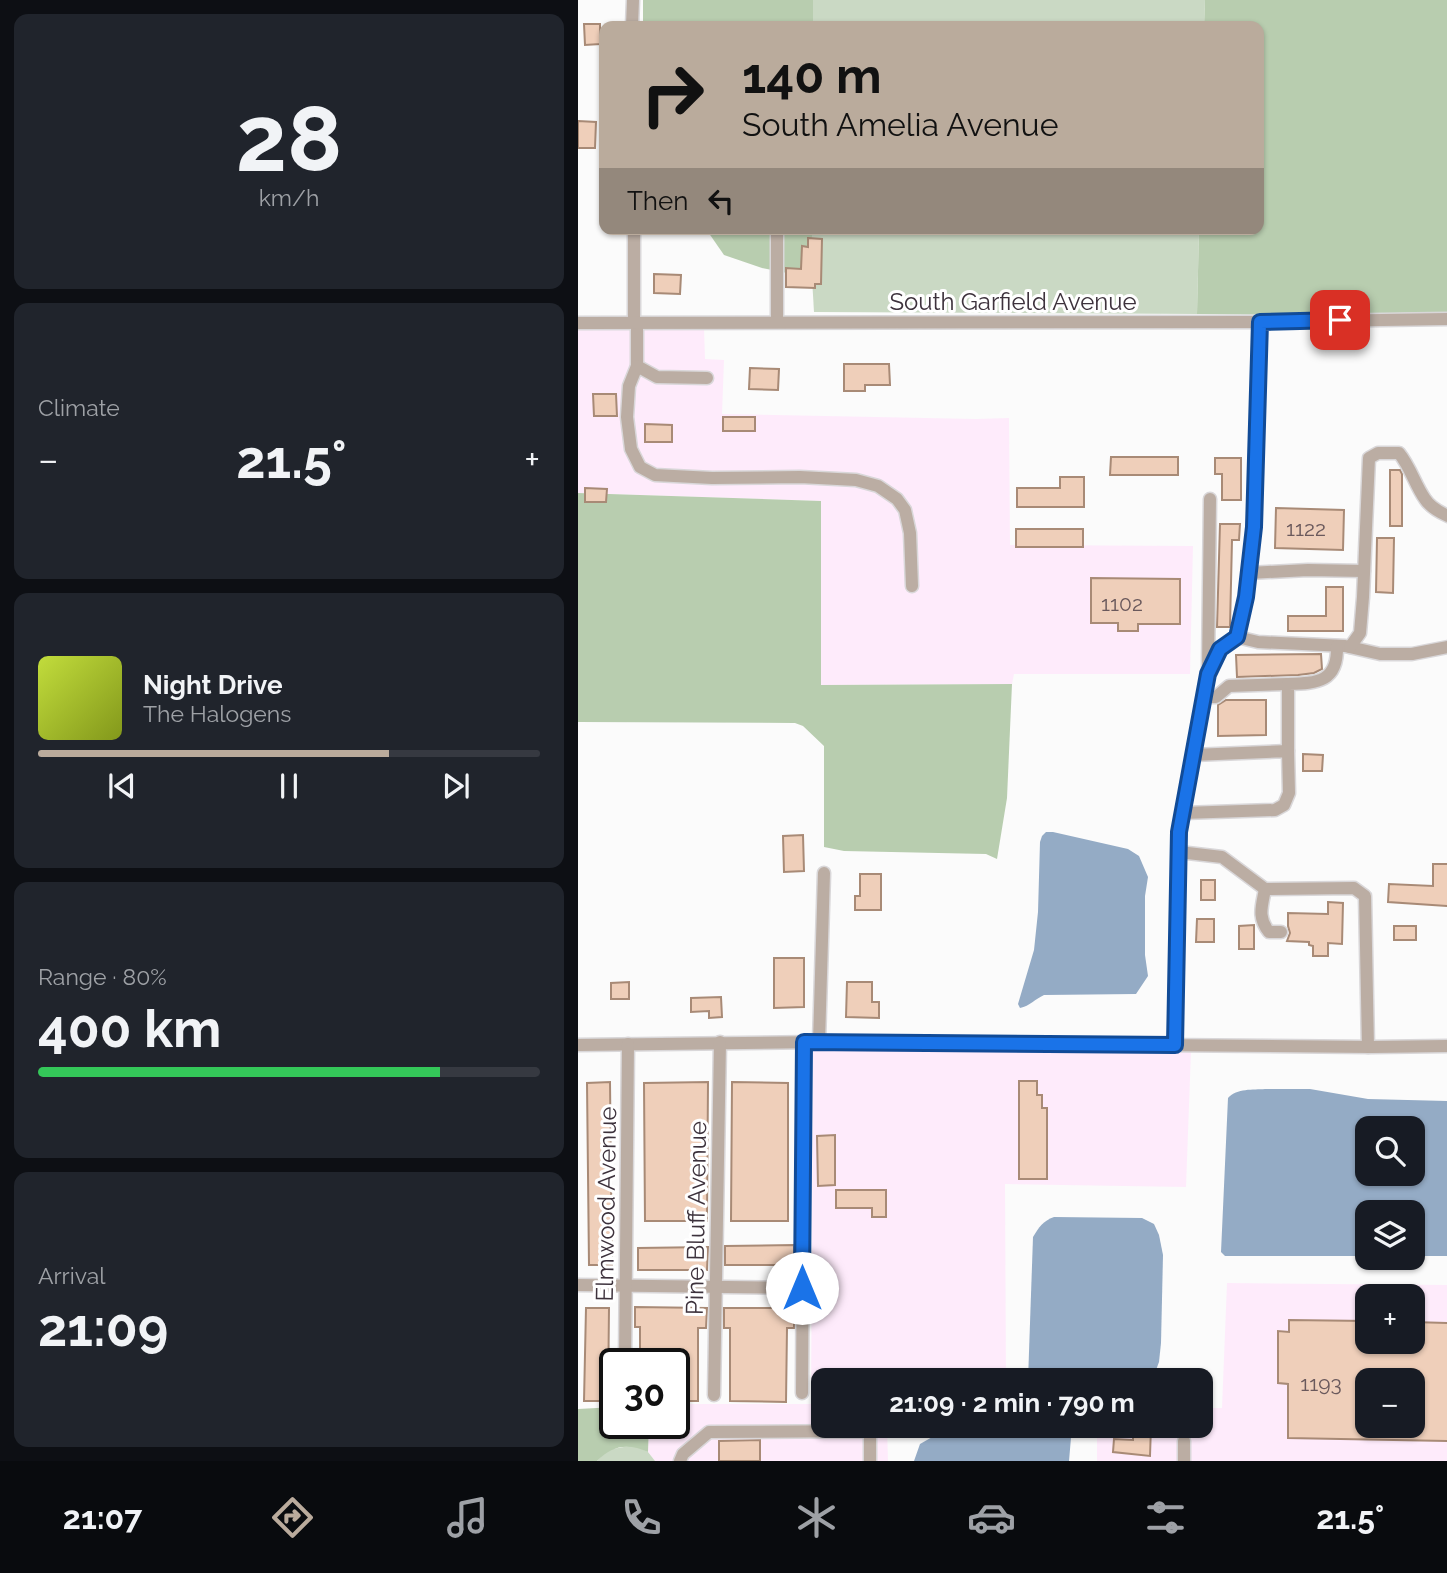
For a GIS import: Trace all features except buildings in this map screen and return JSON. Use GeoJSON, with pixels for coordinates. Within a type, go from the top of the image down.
{"type":"FeatureCollection","features":[{"type":"Feature","properties":{"kind":"street"},"geometry":{"type":"LineString","coordinates":[[632,21],[633,0]]}},
{"type":"Feature","properties":{"kind":"street"},"geometry":{"type":"LineString","coordinates":[[634,235],[638,366],[629,386],[627,417],[631,449],[640,467],[655,475],[856,480],[878,486],[897,499],[905,510],[910,533],[912,586]]}},
{"type":"Feature","properties":{"kind":"street"},"geometry":{"type":"LineString","coordinates":[[777,235],[777,322]]}},
{"type":"Feature","properties":{"kind":"street","name":"South Garfield Avenue"},"geometry":{"type":"LineString","coordinates":[[578,323],[1260,322],[1448,318]]}},
{"type":"Feature","properties":{"kind":"street"},"geometry":{"type":"LineString","coordinates":[[1208,674],[1220,649],[1237,637],[1246,597],[1254,527],[1260,322]]}},
{"type":"Feature","properties":{"kind":"street"},"geometry":{"type":"LineString","coordinates":[[638,366],[657,377],[707,378]]}},
{"type":"Feature","properties":{"kind":"street"},"geometry":{"type":"LineString","coordinates":[[1203,697],[1216,697],[1229,686],[1315,683],[1328,677],[1343,646],[1360,633],[1369,458],[1378,453],[1399,453],[1408,464],[1425,499],[1436,510],[1448,516]]}},
{"type":"Feature","properties":{"kind":"street"},"geometry":{"type":"LineString","coordinates":[[1175,1045],[1179,832],[1208,674],[1210,499]]}},
{"type":"Feature","properties":{"kind":"street"},"geometry":{"type":"LineString","coordinates":[[1249,573],[1364,571]]}},
{"type":"Feature","properties":{"kind":"street"},"geometry":{"type":"LineString","coordinates":[[1237,637],[1258,642],[1343,646],[1380,654],[1412,654],[1448,647]]}},
{"type":"Feature","properties":{"kind":"street"},"geometry":{"type":"LineString","coordinates":[[1183,813],[1275,810],[1284,805],[1289,793],[1288,684]]}},
{"type":"Feature","properties":{"kind":"street"},"geometry":{"type":"LineString","coordinates":[[1193,755],[1288,751]]}},
{"type":"Feature","properties":{"kind":"street"},"geometry":{"type":"LineString","coordinates":[[1179,852],[1222,857],[1265,889],[1354,888],[1365,896],[1368,1047]]}},
{"type":"Feature","properties":{"kind":"street"},"geometry":{"type":"LineString","coordinates":[[820,1042],[824,873]]}},
{"type":"Feature","properties":{"kind":"street"},"geometry":{"type":"LineString","coordinates":[[1265,889],[1262,923],[1269,932],[1281,932]]}},
{"type":"Feature","properties":{"kind":"street","name":"Pine Bluff Avenue"},"geometry":{"type":"LineString","coordinates":[[714,1395],[720,1042]]}},
{"type":"Feature","properties":{"kind":"street"},"geometry":{"type":"LineString","coordinates":[[801,1393],[804,1042]]}},
{"type":"Feature","properties":{"kind":"street"},"geometry":{"type":"LineString","coordinates":[[578,1045],[820,1042],[1448,1046]]}},
{"type":"Feature","properties":{"kind":"street","name":"Elmwood Avenue"},"geometry":{"type":"LineString","coordinates":[[625,1348],[628,1044]]}},
{"type":"Feature","properties":{"kind":"street"},"geometry":{"type":"LineString","coordinates":[[578,1285],[802,1288]]}},
{"type":"Feature","properties":{"kind":"street"},"geometry":{"type":"LineString","coordinates":[[680,1461],[683,1454],[709,1432],[870,1431],[870,1461]]}},
{"type":"Feature","properties":{"kind":"street"},"geometry":{"type":"LineString","coordinates":[[1184,1441],[1184,1461]]}},
{"type":"Feature","properties":{"kind":"shaded area"},"geometry":{"type":"Polygon","coordinates":[[[704,328],[705,359],[724,360],[722,414],[1009,418],[1010,545],[1193,546],[1190,674],[1014,674],[1012,684],[821,685],[821,501],[578,493],[578,329],[704,328]]]}},
{"type":"Feature","properties":{"kind":"shaded area"},"geometry":{"type":"Polygon","coordinates":[[[813,1049],[1191,1051],[1186,1187],[1005,1184],[1006,1368],[811,1368],[813,1049]]]}},
{"type":"Feature","properties":{"kind":"shaded area"},"geometry":{"type":"Polygon","coordinates":[[[1227,1283],[1355,1284],[1355,1354],[1425,1354],[1425,1285],[1447,1285],[1447,1461],[1191,1461],[1191,1438],[1213,1438],[1213,1408],[1222,1408],[1227,1283]]]}},
{"type":"Feature","properties":{"kind":"shaded area"},"geometry":{"type":"Polygon","coordinates":[[[690,1404],[811,1404],[811,1438],[887,1438],[888,1461],[655,1461],[648,1452],[648,1439],[690,1439],[690,1404]]]}},
{"type":"Feature","properties":{"kind":"shaded area"},"geometry":{"type":"Polygon","coordinates":[[[1097,1438],[1178,1438],[1177,1461],[1097,1461],[1097,1438]]]}},
{"type":"Feature","properties":{"kind":"green space"},"geometry":{"type":"Polygon","coordinates":[[[643,0],[813,0],[813,21],[643,21],[643,0]]]}},
{"type":"Feature","properties":{"kind":"green space"},"geometry":{"type":"Polygon","coordinates":[[[813,0],[1205,0],[1204,21],[813,21],[813,0]]]}},
{"type":"Feature","properties":{"kind":"green space"},"geometry":{"type":"Polygon","coordinates":[[[1205,0],[1447,0],[1447,312],[1197,314],[1199,235],[1264,235],[1264,21],[1204,21],[1205,0]]]}},
{"type":"Feature","properties":{"kind":"green space"},"geometry":{"type":"Polygon","coordinates":[[[710,235],[812,235],[812,278],[762,268],[724,255],[710,235]]]}},
{"type":"Feature","properties":{"kind":"green space"},"geometry":{"type":"Polygon","coordinates":[[[812,235],[1199,235],[1197,314],[814,312],[812,235]]]}},
{"type":"Feature","properties":{"kind":"green space"},"geometry":{"type":"Polygon","coordinates":[[[578,493],[821,501],[821,685],[1012,684],[1007,798],[997,859],[986,854],[844,851],[824,847],[824,746],[803,726],[795,723],[578,722],[578,493]]]}},
{"type":"Feature","properties":{"kind":"green space"},"geometry":{"type":"Polygon","coordinates":[[[599,1408],[599,1439],[648,1439],[648,1452],[634,1447],[621,1447],[597,1461],[578,1461],[578,1409],[599,1408]]]}},
{"type":"Feature","properties":{"kind":"green space"},"geometry":{"type":"Polygon","coordinates":[[[635,1445],[648,1452],[655,1461],[597,1461],[607,1450],[635,1445]]]}},
{"type":"Feature","properties":{"kind":"water"},"geometry":{"type":"Polygon","coordinates":[[[1046,832],[1128,849],[1139,856],[1148,877],[1145,896],[1145,955],[1148,976],[1136,994],[1044,995],[1020,1008],[1018,1004],[1034,950],[1040,842],[1046,832]]]}},
{"type":"Feature","properties":{"kind":"water"},"geometry":{"type":"Polygon","coordinates":[[[1310,1089],[1368,1099],[1447,1101],[1447,1256],[1425,1256],[1425,1200],[1355,1200],[1355,1256],[1225,1256],[1221,1252],[1228,1098],[1240,1091],[1310,1089]]]}},
{"type":"Feature","properties":{"kind":"water"},"geometry":{"type":"Polygon","coordinates":[[[1054,1217],[1142,1218],[1154,1224],[1163,1255],[1161,1343],[1157,1368],[1028,1368],[1033,1237],[1047,1220],[1054,1217]]]}},
{"type":"Feature","properties":{"kind":"water"},"geometry":{"type":"Polygon","coordinates":[[[930,1438],[1071,1438],[1069,1461],[914,1461],[920,1444],[930,1438]]]}},
{"type":"Feature","properties":{"kind":"route"},"geometry":{"type":"LineString","coordinates":[[802,1288],[804,1042],[1175,1045],[1179,832],[1208,674],[1220,649],[1237,637],[1246,597],[1254,527],[1260,322],[1340,320]]}}]}
